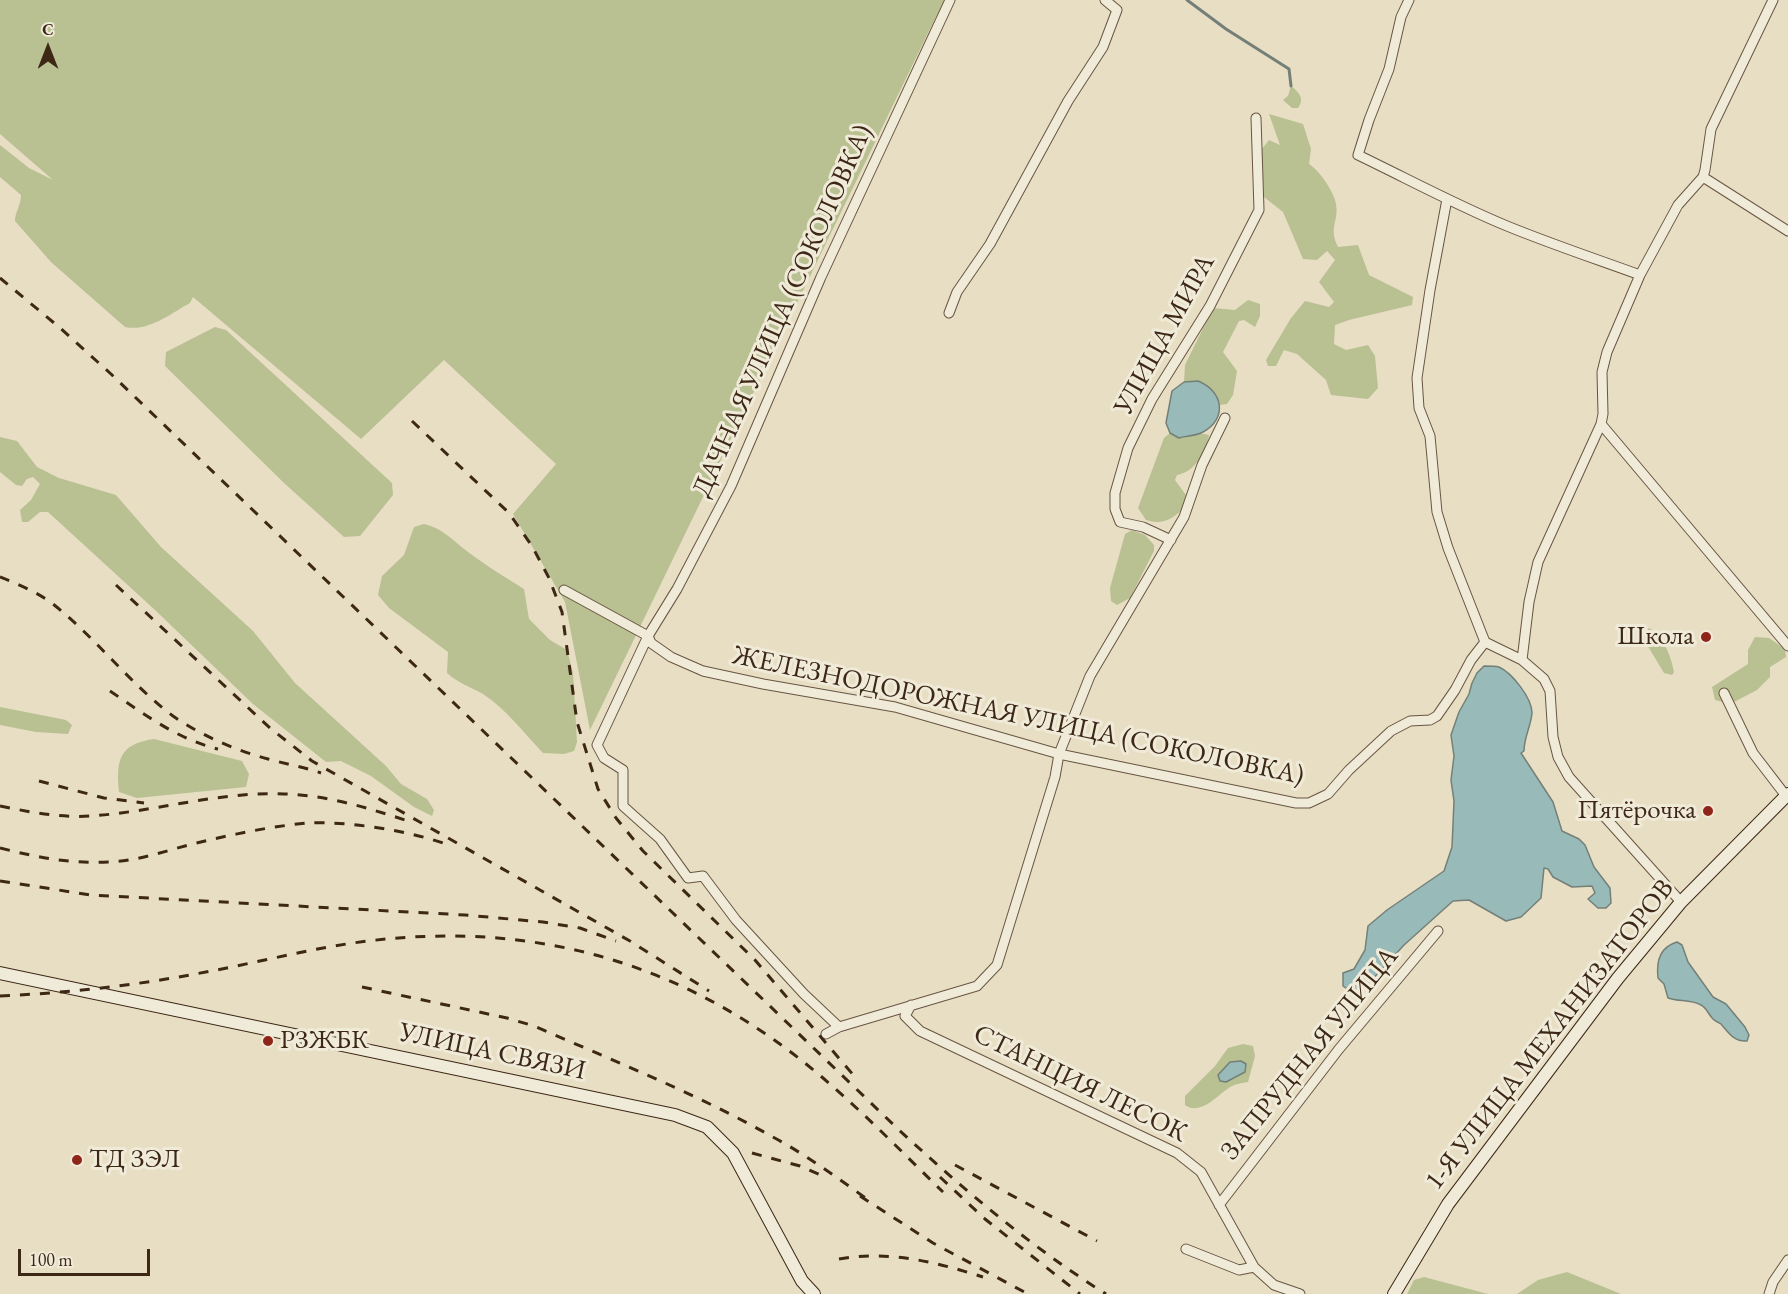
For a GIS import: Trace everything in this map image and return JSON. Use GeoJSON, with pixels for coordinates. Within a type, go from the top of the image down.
{"type":"FeatureCollection","features":[{"type":"Feature","properties":{"kind":"street","name":"ДАЧНАЯ УЛИЦА (СОКОЛОВКА)"},"geometry":{"type":"LineString","coordinates":[[839,1027],[804,994],[736,920],[703,876],[688,878],[660,840],[623,806],[623,770],[604,758],[597,745],[648,636],[677,589],[731,486],[821,277],[950,0]]}},
{"type":"Feature","properties":{"kind":"street"},"geometry":{"type":"LineString","coordinates":[[949,313],[957,292],[990,244],[1068,101],[1103,47],[1117,10],[1104,0]]}},
{"type":"Feature","properties":{"kind":"street"},"geometry":{"type":"LineString","coordinates":[[1409,0],[1401,17],[1389,69],[1358,155],[1508,226],[1640,275]]}},
{"type":"Feature","properties":{"kind":"street"},"geometry":{"type":"LineString","coordinates":[[1521,660],[1529,602],[1538,562],[1601,424],[1603,414],[1602,372],[1607,352],[1640,275],[1678,205],[1706,170],[1711,129],[1773,0]]}},
{"type":"Feature","properties":{"kind":"street","name":"УЛИЦА МИРА"},"geometry":{"type":"LineString","coordinates":[[1171,540],[1143,527],[1120,522],[1115,509],[1115,493],[1128,448],[1148,409],[1210,306],[1258,210],[1256,118]]}},
{"type":"Feature","properties":{"kind":"street"},"geometry":{"type":"LineString","coordinates":[[1702,177],[1788,231]]}},
{"type":"Feature","properties":{"kind":"street"},"geometry":{"type":"LineString","coordinates":[[1447,199],[1430,290],[1418,378],[1419,408],[1430,436],[1437,512],[1448,548],[1485,642],[1521,660],[1544,679],[1550,691],[1553,737],[1558,757],[1569,777],[1681,902]]}},
{"type":"Feature","properties":{"kind":"street"},"geometry":{"type":"LineString","coordinates":[[826,1034],[839,1027],[977,986],[997,965],[1055,777],[1059,753],[1090,676],[1184,517],[1202,465],[1225,418]]}},
{"type":"Feature","properties":{"kind":"street"},"geometry":{"type":"LineString","coordinates":[[1601,424],[1785,643]]}},
{"type":"Feature","properties":{"kind":"street","name":"ЖЕЛЕЗНОДОРОЖНАЯ УЛИЦА (СОКОЛОВКА)"},"geometry":{"type":"LineString","coordinates":[[564,590],[648,636],[651,643],[671,657],[704,671],[763,684],[895,707],[1059,753],[1296,803],[1309,803],[1328,794],[1349,770],[1391,731],[1410,722],[1430,720],[1437,716],[1485,642]]}},
{"type":"Feature","properties":{"kind":"street"},"geometry":{"type":"LineString","coordinates":[[1785,643],[1788,631]]}},
{"type":"Feature","properties":{"kind":"street"},"geometry":{"type":"LineString","coordinates":[[1724,693],[1753,753],[1787,795]]}},
{"type":"Feature","properties":{"kind":"street","name":"1-Я УЛИЦА МЕХАНИЗАТОРОВ"},"geometry":{"type":"LineString","coordinates":[[1394,1294],[1448,1204],[1618,978],[1681,902],[1787,795]]}},
{"type":"Feature","properties":{"kind":"street","name":"ЗАПРУДНАЯ УЛИЦА"},"geometry":{"type":"LineString","coordinates":[[1219,1205],[1338,1049],[1438,932]]}},
{"type":"Feature","properties":{"kind":"street","name":"УЛИЦА СВЯЗИ"},"geometry":{"type":"LineString","coordinates":[[0,973],[640,1107],[675,1115],[707,1127],[733,1153],[802,1281],[814,1294]]}},
{"type":"Feature","properties":{"kind":"street","name":"СТАНЦИЯ ЛЕСОК"},"geometry":{"type":"LineString","coordinates":[[911,1005],[905,1016],[920,1031],[1177,1153],[1201,1172],[1254,1267],[1274,1284],[1300,1294]]}},
{"type":"Feature","properties":{"kind":"street"},"geometry":{"type":"LineString","coordinates":[[1186,1249],[1239,1270],[1254,1267]]}},
{"type":"Feature","properties":{"kind":"street"},"geometry":{"type":"LineString","coordinates":[[1769,1294],[1773,1282],[1788,1260]]}},
{"type":"Feature","properties":{"kind":"green space"},"geometry":{"type":"Polygon","coordinates":[[[0,0],[944,0],[590,730],[565,602],[513,514],[556,464],[444,360],[361,439],[193,297],[190,303],[150,325],[125,327],[51,262],[15,221],[21,195],[0,177],[0,145],[29,168],[53,180],[0,134],[0,0]]]}},
{"type":"Feature","properties":{"kind":"green space"},"geometry":{"type":"Polygon","coordinates":[[[1291,86],[1300,96],[1301,102],[1298,108],[1292,108],[1283,100],[1288,96],[1291,86]]]}},
{"type":"Feature","properties":{"kind":"green space"},"geometry":{"type":"Polygon","coordinates":[[[1269,114],[1303,124],[1311,149],[1309,164],[1322,177],[1335,199],[1337,210],[1334,234],[1338,247],[1358,245],[1369,275],[1413,297],[1412,305],[1335,325],[1334,344],[1346,350],[1368,345],[1375,356],[1378,388],[1368,399],[1331,395],[1326,380],[1297,354],[1284,350],[1276,366],[1268,366],[1266,360],[1291,318],[1305,301],[1329,307],[1334,302],[1319,282],[1335,260],[1327,251],[1317,260],[1303,259],[1283,212],[1264,197],[1261,150],[1269,140],[1280,145],[1269,114]]]}},
{"type":"Feature","properties":{"kind":"green space"},"geometry":{"type":"Polygon","coordinates":[[[1248,300],[1260,304],[1260,316],[1255,327],[1244,320],[1239,321],[1223,352],[1237,371],[1233,395],[1227,404],[1220,405],[1217,396],[1184,382],[1185,365],[1213,308],[1235,310],[1248,300]]]}},
{"type":"Feature","properties":{"kind":"green space"},"geometry":{"type":"Polygon","coordinates":[[[215,327],[226,330],[392,483],[393,495],[360,536],[344,537],[284,483],[165,366],[166,352],[215,327]]]}},
{"type":"Feature","properties":{"kind":"green space"},"geometry":{"type":"Polygon","coordinates":[[[1170,433],[1181,436],[1209,435],[1199,460],[1189,470],[1177,475],[1175,480],[1186,495],[1183,509],[1166,520],[1157,522],[1146,520],[1138,508],[1164,438],[1170,433]]]}},
{"type":"Feature","properties":{"kind":"green space"},"geometry":{"type":"Polygon","coordinates":[[[0,437],[17,441],[37,467],[59,478],[116,495],[161,547],[253,631],[295,683],[386,766],[401,784],[427,799],[434,810],[432,816],[414,807],[371,776],[341,761],[326,762],[253,704],[48,512],[40,512],[28,522],[22,522],[20,510],[31,500],[40,484],[33,477],[27,479],[22,486],[16,485],[0,472],[0,437]]]}},
{"type":"Feature","properties":{"kind":"green space"},"geometry":{"type":"Polygon","coordinates":[[[424,524],[442,532],[481,562],[524,589],[529,619],[550,640],[567,650],[573,673],[577,742],[574,751],[564,754],[543,753],[491,700],[447,673],[448,652],[389,608],[378,595],[382,576],[404,555],[414,527],[424,524]]]}},
{"type":"Feature","properties":{"kind":"green space"},"geometry":{"type":"Polygon","coordinates":[[[1132,530],[1145,535],[1154,545],[1154,551],[1130,598],[1117,605],[1111,601],[1110,588],[1125,534],[1132,530]]]}},
{"type":"Feature","properties":{"kind":"green space"},"geometry":{"type":"Polygon","coordinates":[[[1649,628],[1659,636],[1669,653],[1674,672],[1672,675],[1664,673],[1643,638],[1649,628]]]}},
{"type":"Feature","properties":{"kind":"green space"},"geometry":{"type":"Polygon","coordinates":[[[1755,637],[1769,638],[1785,649],[1786,657],[1770,667],[1770,677],[1757,690],[1730,704],[1715,700],[1712,687],[1748,664],[1748,650],[1755,637]]]}},
{"type":"Feature","properties":{"kind":"green space"},"geometry":{"type":"Polygon","coordinates":[[[0,707],[66,720],[72,725],[68,734],[36,732],[0,725],[0,707]]]}},
{"type":"Feature","properties":{"kind":"green space"},"geometry":{"type":"Polygon","coordinates":[[[154,739],[242,761],[249,774],[246,787],[137,798],[119,792],[118,771],[122,755],[133,745],[154,739]]]}},
{"type":"Feature","properties":{"kind":"green space"},"geometry":{"type":"Polygon","coordinates":[[[1243,1044],[1253,1046],[1255,1056],[1248,1082],[1230,1087],[1202,1107],[1191,1108],[1185,1105],[1185,1096],[1215,1066],[1228,1048],[1243,1044]]]}},
{"type":"Feature","properties":{"kind":"green space"},"geometry":{"type":"Polygon","coordinates":[[[1567,1272],[1621,1294],[1517,1294],[1538,1280],[1567,1272]]]}},
{"type":"Feature","properties":{"kind":"green space"},"geometry":{"type":"Polygon","coordinates":[[[1424,1277],[1488,1294],[1407,1294],[1414,1280],[1424,1277]]]}},
{"type":"Feature","properties":{"kind":"water"},"geometry":{"type":"Polygon","coordinates":[[[1198,381],[1213,391],[1219,405],[1219,412],[1216,420],[1203,432],[1179,438],[1170,433],[1166,423],[1172,391],[1184,382],[1198,381]]]}},
{"type":"Feature","properties":{"kind":"water"},"geometry":{"type":"Polygon","coordinates":[[[1484,666],[1504,670],[1515,680],[1529,700],[1532,713],[1524,751],[1521,753],[1553,802],[1562,831],[1579,839],[1585,845],[1594,867],[1610,888],[1611,903],[1606,908],[1598,908],[1588,899],[1595,893],[1592,886],[1572,887],[1553,877],[1548,869],[1544,868],[1541,898],[1521,917],[1506,921],[1469,900],[1453,901],[1404,945],[1357,996],[1343,986],[1343,973],[1354,969],[1365,950],[1368,926],[1387,910],[1444,871],[1452,847],[1454,801],[1451,780],[1454,756],[1451,735],[1472,683],[1484,666]]]}},
{"type":"Feature","properties":{"kind":"water"},"geometry":{"type":"Polygon","coordinates":[[[1677,942],[1682,945],[1688,962],[1713,997],[1726,1004],[1745,1027],[1749,1035],[1747,1041],[1732,1036],[1701,1005],[1668,998],[1664,984],[1658,978],[1658,966],[1663,951],[1677,942]]]}},
{"type":"Feature","properties":{"kind":"water"},"geometry":{"type":"Polygon","coordinates":[[[1241,1061],[1246,1064],[1245,1072],[1226,1082],[1220,1081],[1218,1075],[1230,1062],[1241,1061]]]}},
{"type":"Feature","properties":{"kind":"waterway"},"geometry":{"type":"LineString","coordinates":[[1187,0],[1226,29],[1289,69],[1291,86]]}},
{"type":"Feature","properties":{"kind":"railway"},"geometry":{"type":"LineString","coordinates":[[0,278],[111,374],[898,1129],[998,1216],[1051,1257],[1106,1294]]}},
{"type":"Feature","properties":{"kind":"railway"},"geometry":{"type":"LineString","coordinates":[[412,421],[509,513],[532,546],[549,578],[562,612],[577,722],[598,789],[616,818],[643,851],[755,960],[855,1077]]}},
{"type":"Feature","properties":{"kind":"railway"},"geometry":{"type":"LineString","coordinates":[[0,577],[34,592],[53,604],[84,631],[157,703],[184,723],[219,742],[243,751],[321,773]]}},
{"type":"Feature","properties":{"kind":"railway"},"geometry":{"type":"LineString","coordinates":[[116,585],[270,728],[312,761],[630,941],[709,991]]}},
{"type":"Feature","properties":{"kind":"railway"},"geometry":{"type":"LineString","coordinates":[[110,691],[175,732],[218,749]]}},
{"type":"Feature","properties":{"kind":"railway"},"geometry":{"type":"LineString","coordinates":[[39,781],[104,798],[144,803]]}},
{"type":"Feature","properties":{"kind":"railway"},"geometry":{"type":"LineString","coordinates":[[0,806],[56,815],[90,816],[235,796],[284,794],[332,800],[408,821]]}},
{"type":"Feature","properties":{"kind":"railway"},"geometry":{"type":"LineString","coordinates":[[0,848],[67,861],[120,861],[256,830],[308,823],[361,825],[418,836],[451,846]]}},
{"type":"Feature","properties":{"kind":"railway"},"geometry":{"type":"LineString","coordinates":[[0,881],[91,895],[465,915],[543,922],[580,928],[616,941]]}},
{"type":"Feature","properties":{"kind":"railway"},"geometry":{"type":"LineString","coordinates":[[0,996],[73,991],[147,982],[368,941],[432,936],[493,938],[553,945],[610,959],[666,979],[720,1006],[773,1039],[839,1092],[943,1192]]}},
{"type":"Feature","properties":{"kind":"railway"},"geometry":{"type":"LineString","coordinates":[[362,987],[507,1018],[534,1026],[654,1078],[742,1120],[796,1150],[867,1199]]}},
{"type":"Feature","properties":{"kind":"railway"},"geometry":{"type":"LineString","coordinates":[[752,1153],[800,1166],[823,1176]]}},
{"type":"Feature","properties":{"kind":"railway"},"geometry":{"type":"LineString","coordinates":[[955,1165],[1097,1241]]}},
{"type":"Feature","properties":{"kind":"railway"},"geometry":{"type":"LineString","coordinates":[[940,1177],[985,1219],[1080,1294]]}},
{"type":"Feature","properties":{"kind":"railway"},"geometry":{"type":"LineString","coordinates":[[860,1196],[933,1243],[1028,1294]]}},
{"type":"Feature","properties":{"kind":"railway"},"geometry":{"type":"LineString","coordinates":[[839,1259],[876,1256],[912,1259],[983,1277]]}},
{"type":"Feature","properties":{"kind":"place","name":"Школа"},"geometry":{"type":"Point","coordinates":[1706,637]}},
{"type":"Feature","properties":{"kind":"place","name":"Пятёрочка"},"geometry":{"type":"Point","coordinates":[1708,811]}},
{"type":"Feature","properties":{"kind":"place","name":"РЗЖБК"},"geometry":{"type":"Point","coordinates":[268,1041]}},
{"type":"Feature","properties":{"kind":"place","name":"ТД ЗЭЛ"},"geometry":{"type":"Point","coordinates":[77,1160]}}]}
